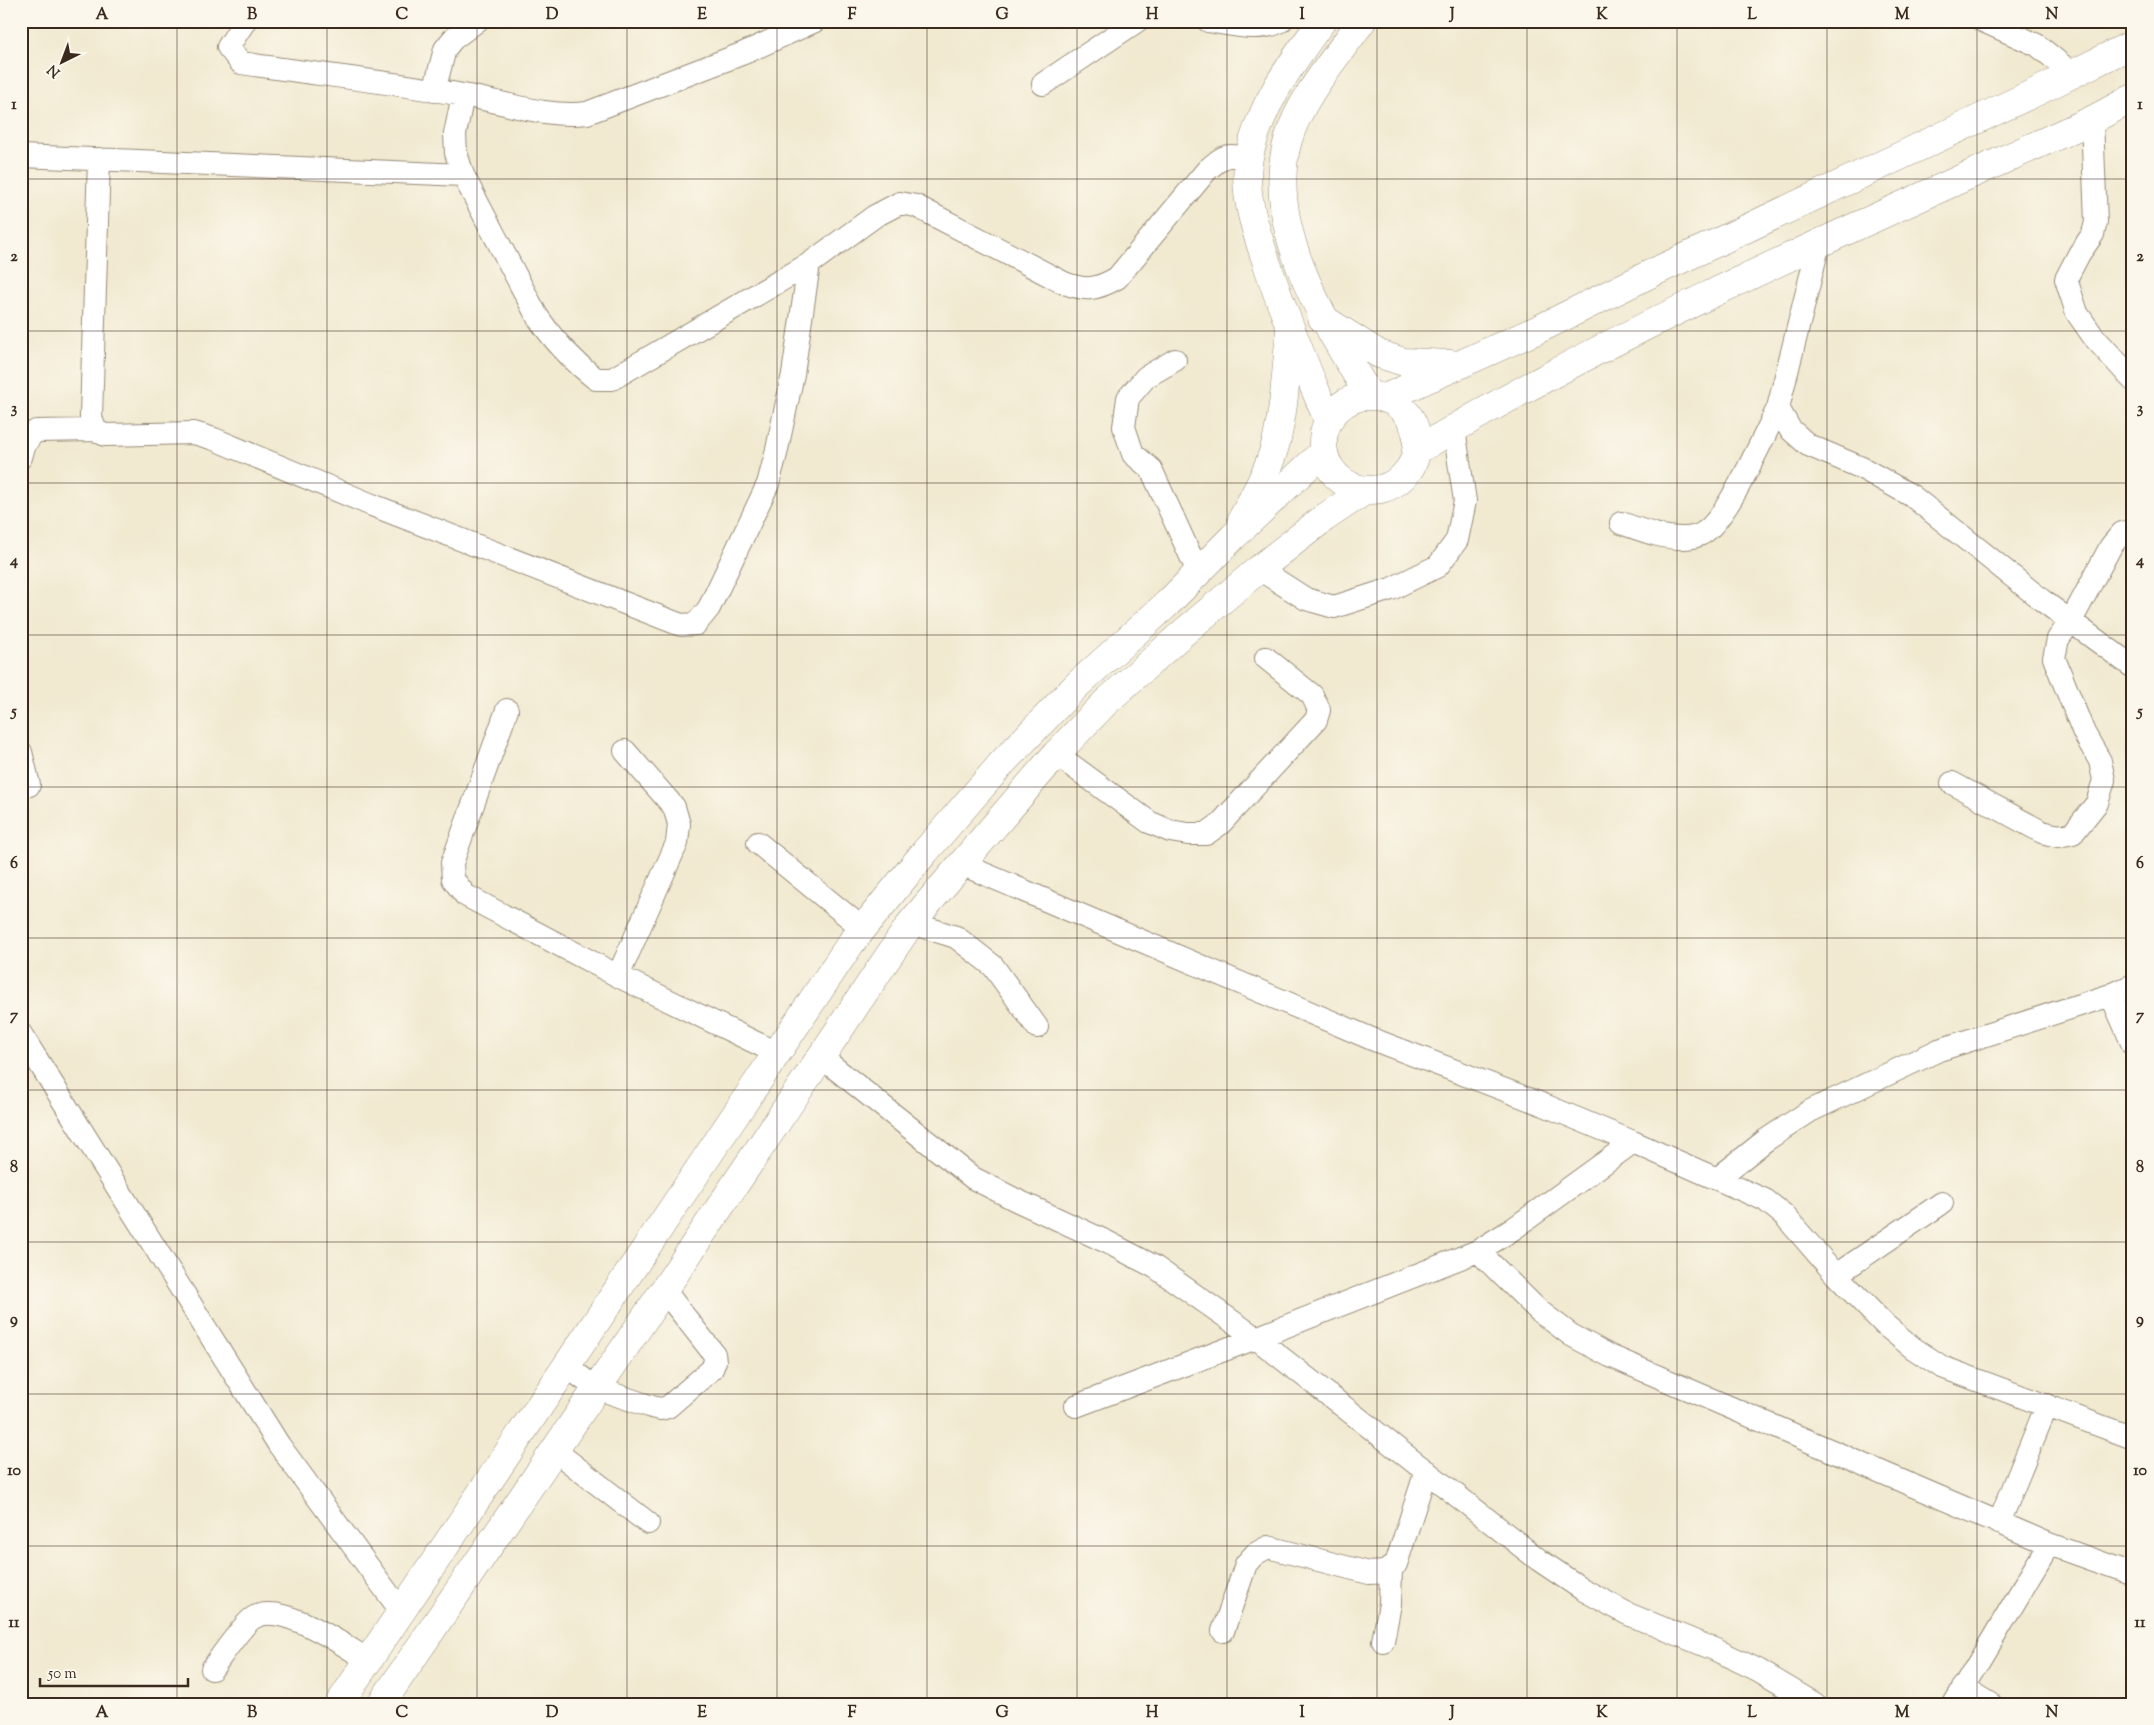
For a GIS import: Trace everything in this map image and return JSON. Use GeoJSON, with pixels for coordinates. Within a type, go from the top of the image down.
{"type":"FeatureCollection","features":[{"type":"Feature","properties":{"kind":"main road"},"geometry":{"type":"LineString","coordinates":[[1322,21],[1268,101],[1249,159],[1248,187],[1254,223],[1290,331],[1328,420]]}},
{"type":"Feature","properties":{"kind":"main road"},"geometry":{"type":"LineString","coordinates":[[1362,21],[1312,91],[1298,115],[1288,139],[1283,164],[1281,193],[1287,220],[1308,288],[1322,318],[1377,397],[1400,406],[1411,419],[1416,435],[1416,451],[1411,467],[1397,482],[1377,489],[1366,490],[1355,488],[1340,480],[1330,467],[1323,452],[1323,435],[1328,420],[1339,407],[1353,398],[1377,397],[1460,364],[1539,329],[1650,274],[2133,44]]}},
{"type":"Feature","properties":{"kind":"main road"},"geometry":{"type":"LineString","coordinates":[[1416,451],[1645,328],[1819,243],[2092,120],[2133,98]]}},
{"type":"Feature","properties":{"kind":"main road"},"geometry":{"type":"LineString","coordinates":[[1322,318],[1379,354],[1404,362],[1460,364]]}},
{"type":"Feature","properties":{"kind":"main road"},"geometry":{"type":"LineString","coordinates":[[1233,537],[1258,488],[1275,447],[1283,406],[1290,331]]}},
{"type":"Feature","properties":{"kind":"main road"},"geometry":{"type":"LineString","coordinates":[[339,1704],[862,928],[1003,762],[1077,685],[1168,603],[1233,537],[1323,452]]}},
{"type":"Feature","properties":{"kind":"main road"},"geometry":{"type":"LineString","coordinates":[[382,1704],[911,923],[1056,754],[1106,702],[1258,569],[1324,518],[1366,490]]}},
{"type":"Feature","properties":{"kind":"street"},"geometry":{"type":"LineString","coordinates":[[245,21],[228,47],[241,63],[463,95],[572,115],[587,113],[744,53],[815,21]]}},
{"type":"Feature","properties":{"kind":"street"},"geometry":{"type":"LineString","coordinates":[[434,91],[445,49],[453,39],[477,21]]}},
{"type":"Feature","properties":{"kind":"street"},"geometry":{"type":"LineString","coordinates":[[1043,84],[1137,21]]}},
{"type":"Feature","properties":{"kind":"street"},"geometry":{"type":"LineString","coordinates":[[1208,21],[1257,28],[1272,26],[1281,21]]}},
{"type":"Feature","properties":{"kind":"street"},"geometry":{"type":"LineString","coordinates":[[1983,21],[2037,44],[2073,74]]}},
{"type":"Feature","properties":{"kind":"street"},"geometry":{"type":"LineString","coordinates":[[463,95],[454,134],[456,153],[463,174],[537,316],[549,334],[566,353],[596,379],[612,379],[809,264],[875,216],[900,204],[916,206],[1064,283],[1080,289],[1100,287],[1117,278],[1207,170],[1220,159],[1231,154],[1249,159]]}},
{"type":"Feature","properties":{"kind":"street"},"geometry":{"type":"LineString","coordinates":[[2092,120],[2096,222],[2093,234],[2079,254],[2066,279],[2077,313],[2093,336],[2133,380]]}},
{"type":"Feature","properties":{"kind":"street"},"geometry":{"type":"LineString","coordinates":[[21,156],[463,174]]}},
{"type":"Feature","properties":{"kind":"street"},"geometry":{"type":"LineString","coordinates":[[95,430],[91,417],[99,159]]}},
{"type":"Feature","properties":{"kind":"street"},"geometry":{"type":"LineString","coordinates":[[1621,523],[1662,536],[1685,538],[1703,534],[1712,526],[1729,503],[1778,408],[1819,243]]}},
{"type":"Feature","properties":{"kind":"street"},"geometry":{"type":"LineString","coordinates":[[21,457],[26,442],[36,431],[95,430],[105,435],[194,433],[657,618],[681,626],[696,624],[709,608],[768,484],[793,374],[809,264]]}},
{"type":"Feature","properties":{"kind":"street"},"geometry":{"type":"LineString","coordinates":[[1175,360],[1146,377],[1128,398],[1124,427],[1133,454],[1152,469],[1198,572]]}},
{"type":"Feature","properties":{"kind":"street"},"geometry":{"type":"LineString","coordinates":[[1778,408],[1790,429],[1808,445],[1862,468],[1912,496],[2070,621],[2133,667]]}},
{"type":"Feature","properties":{"kind":"street"},"geometry":{"type":"LineString","coordinates":[[1258,569],[1306,599],[1334,607],[1391,589],[1438,566],[1458,540],[1466,501],[1454,429]]}},
{"type":"Feature","properties":{"kind":"street"},"geometry":{"type":"LineString","coordinates":[[1952,783],[2042,832],[2058,836],[2073,833],[2096,803],[2104,780],[2100,761],[2084,733],[2054,658],[2058,639],[2070,621],[2111,546],[2122,534],[2133,530]]}},
{"type":"Feature","properties":{"kind":"street"},"geometry":{"type":"LineString","coordinates":[[1056,754],[1149,822],[1170,831],[1206,834],[1220,824],[1316,720],[1319,710],[1312,695],[1266,658]]}},
{"type":"Feature","properties":{"kind":"street"},"geometry":{"type":"LineString","coordinates":[[506,710],[452,863],[453,879],[465,895],[618,976],[777,1052]]}},
{"type":"Feature","properties":{"kind":"street"},"geometry":{"type":"LineString","coordinates":[[618,976],[677,843],[679,824],[674,807],[626,751]]}},
{"type":"Feature","properties":{"kind":"street"},"geometry":{"type":"LineString","coordinates":[[21,752],[29,785]]}},
{"type":"Feature","properties":{"kind":"street"},"geometry":{"type":"LineString","coordinates":[[758,843],[862,928]]}},
{"type":"Feature","properties":{"kind":"street"},"geometry":{"type":"LineString","coordinates":[[961,864],[1372,1039],[1544,1104],[1765,1200],[1784,1215],[1836,1275],[1885,1325],[1942,1368],[2133,1438]]}},
{"type":"Feature","properties":{"kind":"street"},"geometry":{"type":"LineString","coordinates":[[911,923],[956,937],[993,966],[1037,1028]]}},
{"type":"Feature","properties":{"kind":"street"},"geometry":{"type":"LineString","coordinates":[[1717,1179],[1766,1140],[1810,1111],[1939,1050],[2111,995],[2133,985]]}},
{"type":"Feature","properties":{"kind":"street"},"geometry":{"type":"LineString","coordinates":[[2111,995],[2133,1045]]}},
{"type":"Feature","properties":{"kind":"street"},"geometry":{"type":"LineString","coordinates":[[21,1034],[279,1445],[402,1611]]}},
{"type":"Feature","properties":{"kind":"street"},"geometry":{"type":"LineString","coordinates":[[822,1057],[973,1178],[1155,1267],[1256,1338],[1538,1560],[1582,1589],[1628,1614],[1716,1650],[1758,1670],[1815,1704]]}},
{"type":"Feature","properties":{"kind":"street"},"geometry":{"type":"LineString","coordinates":[[1076,1406],[1478,1251],[1513,1229],[1633,1142]]}},
{"type":"Feature","properties":{"kind":"street"},"geometry":{"type":"LineString","coordinates":[[1836,1275],[1942,1203]]}},
{"type":"Feature","properties":{"kind":"street"},"geometry":{"type":"LineString","coordinates":[[1478,1251],[1538,1310],[1571,1335],[1610,1356],[2049,1544],[2133,1574]]}},
{"type":"Feature","properties":{"kind":"street"},"geometry":{"type":"LineString","coordinates":[[566,1366],[596,1388],[661,1409],[668,1408],[712,1369],[715,1361],[714,1354],[664,1290]]}},
{"type":"Feature","properties":{"kind":"street"},"geometry":{"type":"LineString","coordinates":[[1999,1522],[2047,1405]]}},
{"type":"Feature","properties":{"kind":"street"},"geometry":{"type":"LineString","coordinates":[[554,1450],[648,1523]]}},
{"type":"Feature","properties":{"kind":"street"},"geometry":{"type":"LineString","coordinates":[[1223,1631],[1246,1564],[1255,1554],[1268,1547],[1369,1573],[1384,1572],[1396,1564],[1426,1471]]}},
{"type":"Feature","properties":{"kind":"street"},"geometry":{"type":"LineString","coordinates":[[1991,1704],[1959,1696],[2049,1544]]}},
{"type":"Feature","properties":{"kind":"street"},"geometry":{"type":"LineString","coordinates":[[1383,1641],[1390,1604],[1391,1567]]}},
{"type":"Feature","properties":{"kind":"street"},"geometry":{"type":"LineString","coordinates":[[212,1669],[251,1618],[261,1613],[292,1616],[368,1660]]}}]}
